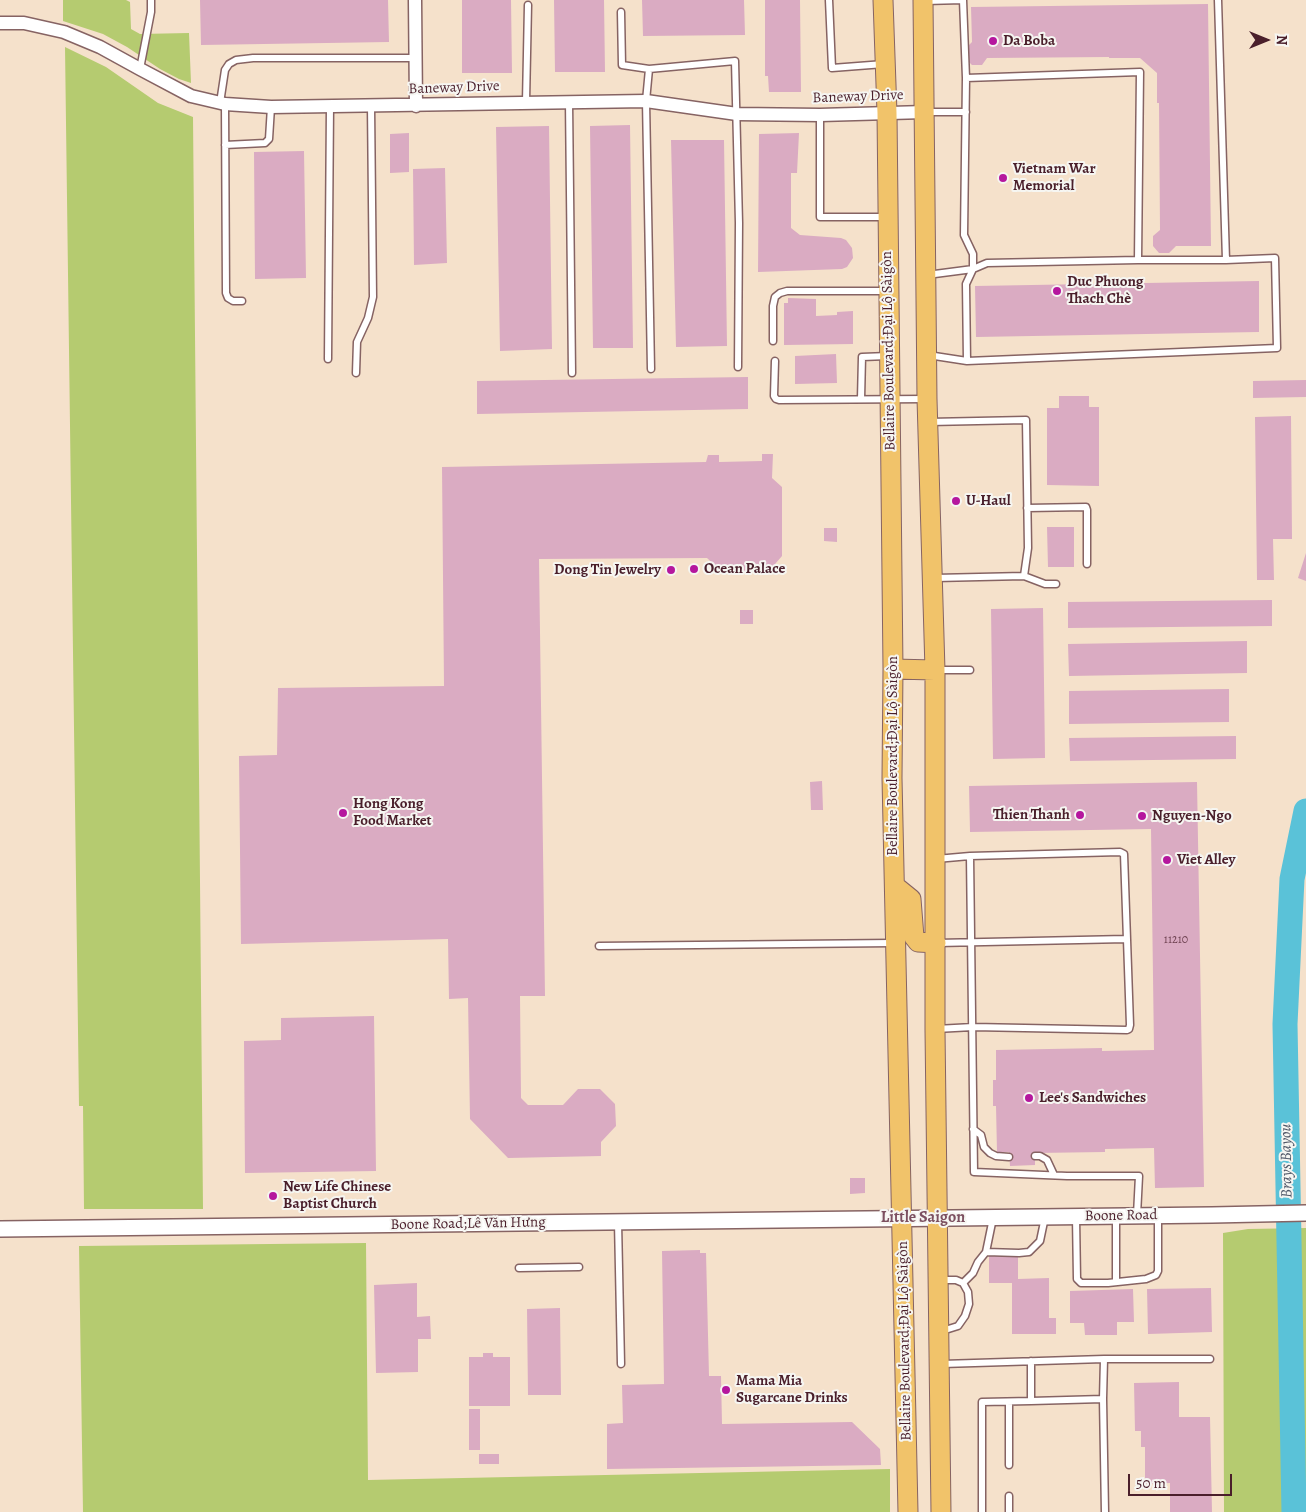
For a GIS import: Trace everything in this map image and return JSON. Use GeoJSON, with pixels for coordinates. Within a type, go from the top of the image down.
{"type":"FeatureCollection","features":[{"type":"Feature","properties":{"kind":"main road","name":"Bellaire Boulevard;Đại Lộ Sàigòn"},"geometry":{"type":"LineString","coordinates":[[884,0],[893,669],[892,778],[908,1512]]}},
{"type":"Feature","properties":{"kind":"main road"},"geometry":{"type":"LineString","coordinates":[[924,1],[927,398],[935,670],[935,1030],[940,1512]]}},
{"type":"Feature","properties":{"kind":"main road"},"geometry":{"type":"LineString","coordinates":[[893,669],[935,670]]}},
{"type":"Feature","properties":{"kind":"main road"},"geometry":{"type":"LineString","coordinates":[[895,886],[911,899],[914,937],[918,942],[936,943]]}},
{"type":"Feature","properties":{"kind":"main road"},"geometry":{"type":"LineString","coordinates":[[907,1449],[940,1449]]}},
{"type":"Feature","properties":{"kind":"street"},"geometry":{"type":"LineString","coordinates":[[415,0],[416,106]]}},
{"type":"Feature","properties":{"kind":"street","name":"Baneway Drive"},"geometry":{"type":"LineString","coordinates":[[0,23],[24,23],[64,32],[100,47],[192,96],[223,104],[272,107],[416,106],[526,102],[646,101],[737,114],[820,115],[925,112]]}},
{"type":"Feature","properties":{"kind":"street","name":"Boone Road"},"geometry":{"type":"LineString","coordinates":[[937,1218],[1306,1213]]}},
{"type":"Feature","properties":{"kind":"street","name":"Boone Road;Lê Văn Hưng"},"geometry":{"type":"LineString","coordinates":[[0,1229],[937,1218]]}},
{"type":"Feature","properties":{"kind":"lane"},"geometry":{"type":"LineString","coordinates":[[140,70],[151,12],[151,0]]}},
{"type":"Feature","properties":{"kind":"lane"},"geometry":{"type":"LineString","coordinates":[[829,0],[832,68],[885,64]]}},
{"type":"Feature","properties":{"kind":"lane"},"geometry":{"type":"LineString","coordinates":[[924,1],[963,0],[966,78],[964,235],[974,254],[974,269],[966,284],[967,361]]}},
{"type":"Feature","properties":{"kind":"lane"},"geometry":{"type":"LineString","coordinates":[[1218,0],[1226,260]]}},
{"type":"Feature","properties":{"kind":"lane"},"geometry":{"type":"LineString","coordinates":[[526,102],[528,5]]}},
{"type":"Feature","properties":{"kind":"lane"},"geometry":{"type":"LineString","coordinates":[[621,12],[622,65],[649,69],[735,61],[738,367]]}},
{"type":"Feature","properties":{"kind":"lane"},"geometry":{"type":"LineString","coordinates":[[242,301],[233,301],[228,298],[226,293],[223,104],[226,70],[229,64],[236,60],[253,58],[416,58]]}},
{"type":"Feature","properties":{"kind":"lane"},"geometry":{"type":"LineString","coordinates":[[649,69],[646,101],[651,369]]}},
{"type":"Feature","properties":{"kind":"lane"},"geometry":{"type":"LineString","coordinates":[[966,78],[1140,72],[1138,260]]}},
{"type":"Feature","properties":{"kind":"lane"},"geometry":{"type":"LineString","coordinates":[[569,102],[572,373]]}},
{"type":"Feature","properties":{"kind":"lane"},"geometry":{"type":"LineString","coordinates":[[328,358],[330,106]]}},
{"type":"Feature","properties":{"kind":"lane"},"geometry":{"type":"LineString","coordinates":[[356,373],[357,342],[368,318],[373,297],[371,106]]}},
{"type":"Feature","properties":{"kind":"lane"},"geometry":{"type":"LineString","coordinates":[[225,145],[265,143],[269,139],[272,107]]}},
{"type":"Feature","properties":{"kind":"lane"},"geometry":{"type":"LineString","coordinates":[[925,112],[966,112]]}},
{"type":"Feature","properties":{"kind":"lane"},"geometry":{"type":"LineString","coordinates":[[820,115],[820,217],[888,217]]}},
{"type":"Feature","properties":{"kind":"lane"},"geometry":{"type":"LineString","coordinates":[[926,275],[974,269],[987,263],[1275,258],[1277,348],[967,361],[927,355]]}},
{"type":"Feature","properties":{"kind":"lane"},"geometry":{"type":"LineString","coordinates":[[773,341],[773,306],[775,297],[780,292],[888,291]]}},
{"type":"Feature","properties":{"kind":"lane"},"geometry":{"type":"LineString","coordinates":[[861,399],[862,356],[889,356]]}},
{"type":"Feature","properties":{"kind":"lane"},"geometry":{"type":"LineString","coordinates":[[775,361],[774,396],[776,399],[927,398]]}},
{"type":"Feature","properties":{"kind":"lane"},"geometry":{"type":"LineString","coordinates":[[928,422],[1026,420],[1028,548],[1024,576]]}},
{"type":"Feature","properties":{"kind":"lane"},"geometry":{"type":"LineString","coordinates":[[1027,508],[1086,507],[1087,564]]}},
{"type":"Feature","properties":{"kind":"lane"},"geometry":{"type":"LineString","coordinates":[[932,578],[1024,576],[1045,584],[1056,584]]}},
{"type":"Feature","properties":{"kind":"lane"},"geometry":{"type":"LineString","coordinates":[[935,670],[970,670]]}},
{"type":"Feature","properties":{"kind":"lane"},"geometry":{"type":"LineString","coordinates":[[935,859],[970,856],[1110,852],[1124,854],[1129,1029],[973,1027],[935,1030]]}},
{"type":"Feature","properties":{"kind":"lane"},"geometry":{"type":"LineString","coordinates":[[970,856],[974,1172],[1138,1176],[1137,1216]]}},
{"type":"Feature","properties":{"kind":"lane"},"geometry":{"type":"LineString","coordinates":[[936,943],[1126,939]]}},
{"type":"Feature","properties":{"kind":"lane"},"geometry":{"type":"LineString","coordinates":[[599,946],[896,943]]}},
{"type":"Feature","properties":{"kind":"lane"},"geometry":{"type":"LineString","coordinates":[[974,1129],[981,1135],[984,1147],[990,1153],[996,1156],[1009,1156]]}},
{"type":"Feature","properties":{"kind":"lane"},"geometry":{"type":"LineString","coordinates":[[1035,1156],[1040,1156],[1047,1160],[1054,1175]]}},
{"type":"Feature","properties":{"kind":"lane"},"geometry":{"type":"LineString","coordinates":[[1116,1216],[1116,1282]]}},
{"type":"Feature","properties":{"kind":"lane"},"geometry":{"type":"LineString","coordinates":[[1076,1217],[1077,1279],[1080,1283],[1146,1279],[1156,1275],[1158,1271],[1158,1216]]}},
{"type":"Feature","properties":{"kind":"lane"},"geometry":{"type":"LineString","coordinates":[[963,1284],[974,1273],[978,1262],[986,1252],[993,1217]]}},
{"type":"Feature","properties":{"kind":"lane"},"geometry":{"type":"LineString","coordinates":[[986,1252],[1029,1252],[1040,1241],[1045,1217]]}},
{"type":"Feature","properties":{"kind":"lane"},"geometry":{"type":"LineString","coordinates":[[618,1222],[621,1364]]}},
{"type":"Feature","properties":{"kind":"lane"},"geometry":{"type":"LineString","coordinates":[[519,1268],[580,1267]]}},
{"type":"Feature","properties":{"kind":"lane"},"geometry":{"type":"LineString","coordinates":[[938,1280],[956,1280],[963,1284],[968,1292],[969,1304],[965,1316],[958,1326],[938,1332]]}},
{"type":"Feature","properties":{"kind":"lane"},"geometry":{"type":"LineString","coordinates":[[938,1364],[1104,1359],[1210,1359]]}},
{"type":"Feature","properties":{"kind":"lane"},"geometry":{"type":"LineString","coordinates":[[1104,1359],[1105,1512]]}},
{"type":"Feature","properties":{"kind":"lane"},"geometry":{"type":"LineString","coordinates":[[1031,1361],[1031,1401]]}},
{"type":"Feature","properties":{"kind":"lane"},"geometry":{"type":"LineString","coordinates":[[982,1512],[982,1402],[1103,1399]]}},
{"type":"Feature","properties":{"kind":"lane"},"geometry":{"type":"LineString","coordinates":[[1009,1402],[1009,1465]]}},
{"type":"Feature","properties":{"kind":"lane"},"geometry":{"type":"LineString","coordinates":[[1009,1496],[1009,1512]]}},
{"type":"Feature","properties":{"kind":"green space"},"geometry":{"type":"Polygon","coordinates":[[[63,0],[126,0],[130,2],[131,29],[140,34],[189,33],[191,83],[160,69],[103,34],[63,21],[63,0]]]}},
{"type":"Feature","properties":{"kind":"green space"},"geometry":{"type":"Polygon","coordinates":[[[65,47],[106,67],[158,103],[193,117],[203,1209],[84,1209],[83,1106],[79,1106],[65,47]]]}},
{"type":"Feature","properties":{"kind":"green space"},"geometry":{"type":"Polygon","coordinates":[[[1306,1228],[1306,1512],[1224,1512],[1223,1233],[1248,1229],[1306,1228]]]}},
{"type":"Feature","properties":{"kind":"green space"},"geometry":{"type":"Polygon","coordinates":[[[366,1243],[368,1480],[890,1469],[890,1512],[83,1512],[79,1246],[366,1243]]]}},
{"type":"Feature","properties":{"kind":"building"},"geometry":{"type":"Polygon","coordinates":[[[200,0],[388,0],[389,42],[201,45],[200,0]]]}},
{"type":"Feature","properties":{"kind":"building"},"geometry":{"type":"Polygon","coordinates":[[[462,0],[511,0],[512,73],[462,73],[462,0]]]}},
{"type":"Feature","properties":{"kind":"building"},"geometry":{"type":"Polygon","coordinates":[[[554,0],[604,0],[605,72],[555,72],[554,0]]]}},
{"type":"Feature","properties":{"kind":"building"},"geometry":{"type":"Polygon","coordinates":[[[642,0],[744,0],[745,35],[643,36],[642,0]]]}},
{"type":"Feature","properties":{"kind":"building"},"geometry":{"type":"Polygon","coordinates":[[[765,0],[800,0],[801,92],[769,92],[768,76],[765,76],[765,0]]]}},
{"type":"Feature","properties":{"kind":"building"},"geometry":{"type":"Polygon","coordinates":[[[1208,4],[1211,246],[1176,246],[1169,253],[1159,253],[1153,246],[1153,236],[1160,230],[1157,73],[1140,58],[987,58],[982,65],[972,65],[966,59],[966,48],[972,42],[971,7],[1208,4]]]}},
{"type":"Feature","properties":{"kind":"building"},"geometry":{"type":"Polygon","coordinates":[[[630,125],[633,348],[593,348],[590,126],[630,125]]]}},
{"type":"Feature","properties":{"kind":"building"},"geometry":{"type":"Polygon","coordinates":[[[549,126],[552,349],[500,351],[496,127],[549,126]]]}},
{"type":"Feature","properties":{"kind":"building"},"geometry":{"type":"Polygon","coordinates":[[[409,133],[409,172],[390,173],[390,134],[409,133]]]}},
{"type":"Feature","properties":{"kind":"building"},"geometry":{"type":"Polygon","coordinates":[[[799,133],[797,173],[791,173],[791,228],[800,235],[846,240],[852,248],[853,258],[847,267],[842,269],[758,272],[759,134],[799,133]]]}},
{"type":"Feature","properties":{"kind":"building"},"geometry":{"type":"Polygon","coordinates":[[[671,140],[724,140],[727,346],[676,347],[671,140]]]}},
{"type":"Feature","properties":{"kind":"building"},"geometry":{"type":"Polygon","coordinates":[[[304,151],[306,278],[255,279],[254,152],[304,151]]]}},
{"type":"Feature","properties":{"kind":"building"},"geometry":{"type":"Polygon","coordinates":[[[445,168],[447,263],[414,265],[413,169],[445,168]]]}},
{"type":"Feature","properties":{"kind":"building"},"geometry":{"type":"Polygon","coordinates":[[[1259,281],[1259,332],[976,337],[975,286],[1259,281]]]}},
{"type":"Feature","properties":{"kind":"building"},"geometry":{"type":"Polygon","coordinates":[[[788,298],[816,299],[816,316],[837,315],[837,312],[853,311],[853,344],[784,345],[784,303],[788,303],[788,298]]]}},
{"type":"Feature","properties":{"kind":"building"},"geometry":{"type":"Polygon","coordinates":[[[836,354],[837,383],[795,384],[795,356],[836,354]]]}},
{"type":"Feature","properties":{"kind":"building"},"geometry":{"type":"Polygon","coordinates":[[[748,377],[748,409],[477,414],[477,381],[748,377]]]}},
{"type":"Feature","properties":{"kind":"building"},"geometry":{"type":"Polygon","coordinates":[[[1306,380],[1306,397],[1253,398],[1253,381],[1306,380]]]}},
{"type":"Feature","properties":{"kind":"building"},"geometry":{"type":"Polygon","coordinates":[[[1059,396],[1089,396],[1089,407],[1099,407],[1099,486],[1047,485],[1047,408],[1059,408],[1059,396]]]}},
{"type":"Feature","properties":{"kind":"building"},"geometry":{"type":"Polygon","coordinates":[[[1291,416],[1292,539],[1273,539],[1274,580],[1257,580],[1255,417],[1291,416]]]}},
{"type":"Feature","properties":{"kind":"building"},"geometry":{"type":"Polygon","coordinates":[[[762,454],[773,454],[772,478],[782,487],[782,556],[769,571],[723,573],[707,558],[539,559],[545,996],[520,996],[521,1098],[528,1105],[563,1105],[578,1089],[600,1089],[615,1104],[616,1126],[601,1142],[601,1156],[508,1158],[470,1119],[468,998],[449,999],[448,939],[241,944],[239,756],[277,755],[278,688],[444,686],[442,467],[706,462],[708,455],[719,455],[719,462],[762,461],[762,454]]]}},
{"type":"Feature","properties":{"kind":"building"},"geometry":{"type":"Polygon","coordinates":[[[1047,527],[1074,527],[1074,567],[1048,567],[1047,527]]]}},
{"type":"Feature","properties":{"kind":"building"},"geometry":{"type":"Polygon","coordinates":[[[824,528],[837,528],[837,542],[824,541],[824,528]]]}},
{"type":"Feature","properties":{"kind":"building"},"geometry":{"type":"Polygon","coordinates":[[[1306,553],[1306,581],[1298,578],[1306,553]]]}},
{"type":"Feature","properties":{"kind":"building"},"geometry":{"type":"Polygon","coordinates":[[[1272,600],[1272,626],[1068,628],[1068,602],[1272,600]]]}},
{"type":"Feature","properties":{"kind":"building"},"geometry":{"type":"Polygon","coordinates":[[[1043,608],[1045,758],[993,759],[991,609],[1043,608]]]}},
{"type":"Feature","properties":{"kind":"building"},"geometry":{"type":"Polygon","coordinates":[[[740,610],[753,610],[753,624],[740,624],[740,610]]]}},
{"type":"Feature","properties":{"kind":"building"},"geometry":{"type":"Polygon","coordinates":[[[1247,641],[1247,673],[1069,676],[1068,644],[1247,641]]]}},
{"type":"Feature","properties":{"kind":"building"},"geometry":{"type":"Polygon","coordinates":[[[1229,689],[1229,722],[1069,724],[1069,691],[1229,689]]]}},
{"type":"Feature","properties":{"kind":"building"},"geometry":{"type":"Polygon","coordinates":[[[1236,736],[1236,759],[1070,761],[1069,738],[1236,736]]]}},
{"type":"Feature","properties":{"kind":"building"},"geometry":{"type":"Polygon","coordinates":[[[822,781],[823,810],[811,810],[810,782],[822,781]]]}},
{"type":"Feature","properties":{"kind":"building"},"geometry":{"type":"Polygon","coordinates":[[[1197,782],[1204,1187],[1155,1188],[1154,1148],[1105,1149],[1105,1152],[1035,1153],[1035,1165],[1010,1166],[1009,1152],[997,1152],[996,1106],[993,1106],[993,1080],[996,1080],[996,1050],[1102,1048],[1102,1051],[1154,1050],[1151,829],[970,832],[969,786],[1197,782]]]}},
{"type":"Feature","properties":{"kind":"building"},"geometry":{"type":"Polygon","coordinates":[[[374,1016],[376,1171],[245,1173],[244,1041],[281,1040],[281,1018],[374,1016]]]}},
{"type":"Feature","properties":{"kind":"building"},"geometry":{"type":"Polygon","coordinates":[[[850,1178],[865,1178],[865,1193],[850,1194],[850,1178]]]}},
{"type":"Feature","properties":{"kind":"building"},"geometry":{"type":"Polygon","coordinates":[[[700,1250],[700,1253],[706,1253],[709,1376],[721,1376],[722,1424],[852,1422],[880,1449],[881,1465],[607,1469],[607,1424],[623,1423],[622,1385],[664,1384],[662,1251],[700,1250]]]}},
{"type":"Feature","properties":{"kind":"building"},"geometry":{"type":"Polygon","coordinates":[[[1018,1255],[1018,1279],[1049,1278],[1049,1318],[1056,1318],[1056,1334],[1012,1334],[1012,1283],[989,1283],[989,1256],[1018,1255]]]}},
{"type":"Feature","properties":{"kind":"building"},"geometry":{"type":"Polygon","coordinates":[[[417,1283],[417,1317],[430,1316],[431,1339],[418,1339],[418,1372],[376,1373],[374,1285],[417,1283]]]}},
{"type":"Feature","properties":{"kind":"building"},"geometry":{"type":"Polygon","coordinates":[[[1211,1288],[1212,1332],[1148,1334],[1147,1289],[1211,1288]]]}},
{"type":"Feature","properties":{"kind":"building"},"geometry":{"type":"Polygon","coordinates":[[[1133,1289],[1134,1322],[1117,1322],[1117,1335],[1085,1335],[1084,1323],[1070,1323],[1070,1291],[1133,1289]]]}},
{"type":"Feature","properties":{"kind":"building"},"geometry":{"type":"Polygon","coordinates":[[[560,1308],[561,1395],[528,1395],[527,1309],[560,1308]]]}},
{"type":"Feature","properties":{"kind":"building"},"geometry":{"type":"Polygon","coordinates":[[[483,1353],[493,1353],[493,1357],[510,1357],[510,1406],[469,1406],[469,1357],[483,1357],[483,1353]]]}},
{"type":"Feature","properties":{"kind":"building"},"geometry":{"type":"Polygon","coordinates":[[[1179,1382],[1179,1417],[1210,1417],[1212,1512],[1170,1512],[1170,1483],[1145,1484],[1145,1447],[1141,1447],[1141,1431],[1135,1431],[1134,1383],[1179,1382]]]}},
{"type":"Feature","properties":{"kind":"building"},"geometry":{"type":"Polygon","coordinates":[[[469,1409],[480,1409],[480,1450],[469,1450],[469,1409]]]}},
{"type":"Feature","properties":{"kind":"building"},"geometry":{"type":"Polygon","coordinates":[[[479,1454],[499,1454],[499,1464],[479,1464],[479,1454]]]}},
{"type":"Feature","properties":{"kind":"waterway","name":"Brays Bayou"},"geometry":{"type":"LineString","coordinates":[[1294,1512],[1285,1024],[1292,879],[1306,811]]}},
{"type":"Feature","properties":{"kind":"place","name":"Da Boba"},"geometry":{"type":"Point","coordinates":[993,41]}},
{"type":"Feature","properties":{"kind":"place","name":"Vietnam War Memorial"},"geometry":{"type":"Point","coordinates":[1003,178]}},
{"type":"Feature","properties":{"kind":"place","name":"Duc Phuong Thach Chè"},"geometry":{"type":"Point","coordinates":[1057,291]}},
{"type":"Feature","properties":{"kind":"place","name":"U-Haul"},"geometry":{"type":"Point","coordinates":[956,501]}},
{"type":"Feature","properties":{"kind":"place","name":"Ocean Palace"},"geometry":{"type":"Point","coordinates":[694,569]}},
{"type":"Feature","properties":{"kind":"place","name":"Dong Tin Jewelry"},"geometry":{"type":"Point","coordinates":[671,570]}},
{"type":"Feature","properties":{"kind":"place","name":"Hong Kong Food Market"},"geometry":{"type":"Point","coordinates":[343,813]}},
{"type":"Feature","properties":{"kind":"place","name":"Thien Thanh"},"geometry":{"type":"Point","coordinates":[1080,815]}},
{"type":"Feature","properties":{"kind":"place","name":"Nguyen-Ngo"},"geometry":{"type":"Point","coordinates":[1142,816]}},
{"type":"Feature","properties":{"kind":"place","name":"Viet Alley"},"geometry":{"type":"Point","coordinates":[1167,860]}},
{"type":"Feature","properties":{"kind":"place","name":"Lee's Sandwiches"},"geometry":{"type":"Point","coordinates":[1029,1098]}},
{"type":"Feature","properties":{"kind":"place","name":"New Life Chinese Baptist Church"},"geometry":{"type":"Point","coordinates":[273,1196]}},
{"type":"Feature","properties":{"kind":"place","name":"Mama Mia Sugarcane Drinks"},"geometry":{"type":"Point","coordinates":[726,1390]}},
{"type":"Feature","properties":{"kind":"district","name":"Little Saigon"},"geometry":{"type":"Point","coordinates":[923,1218]}}]}
